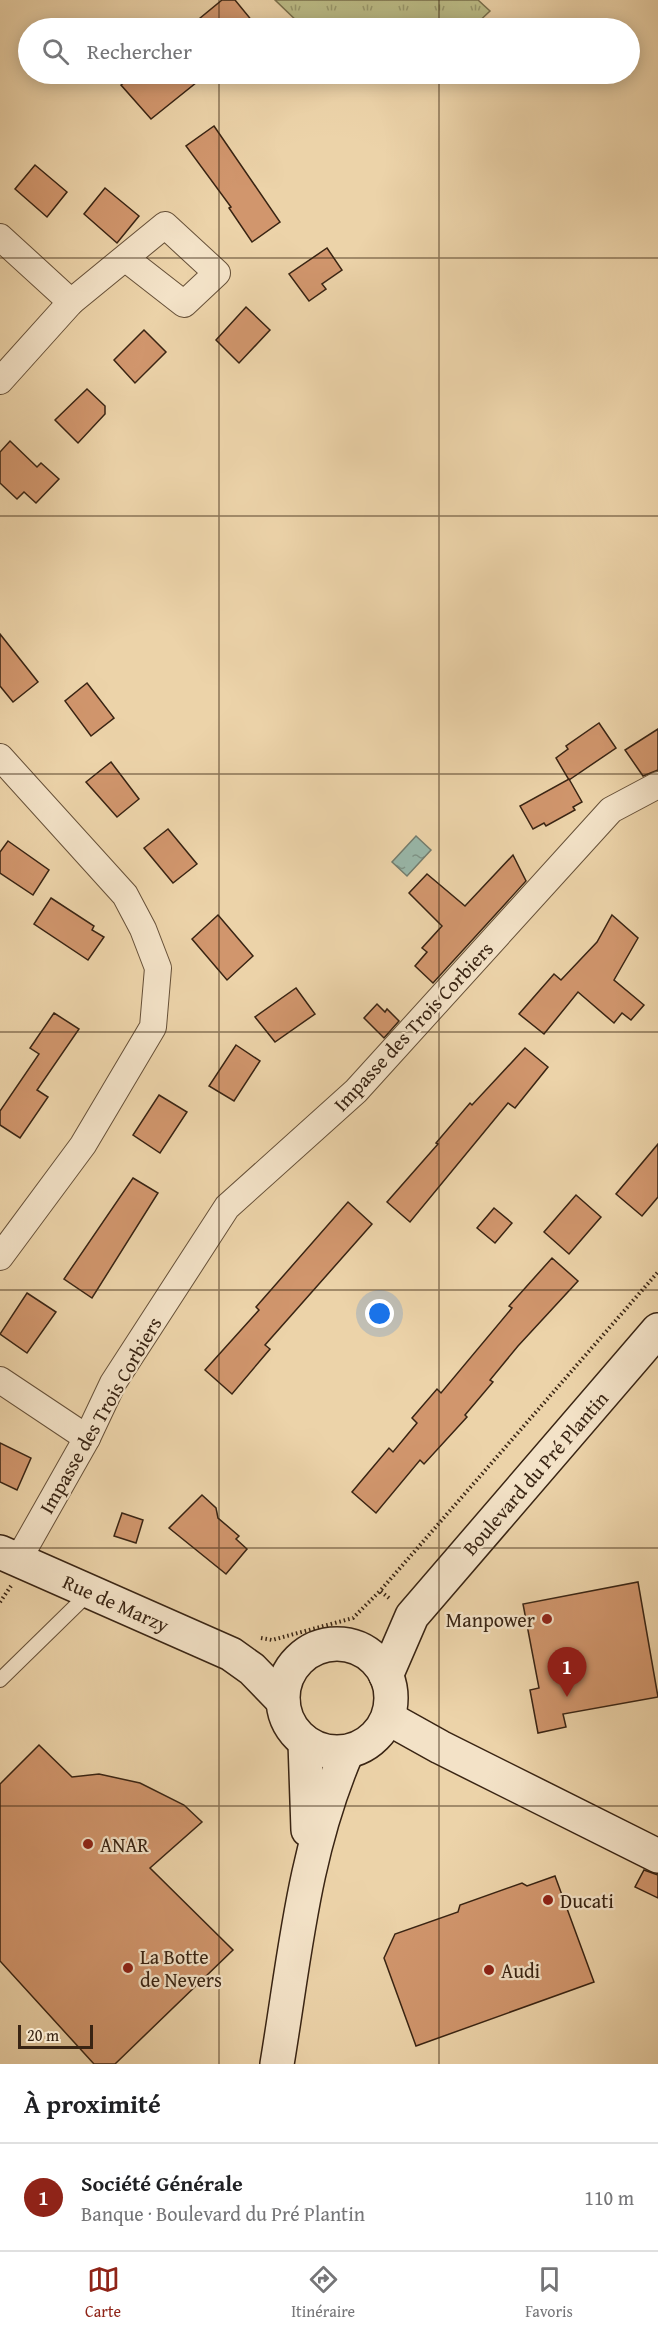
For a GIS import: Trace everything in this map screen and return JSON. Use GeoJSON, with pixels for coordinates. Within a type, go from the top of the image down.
{"type":"FeatureCollection","features":[{"type":"Feature","properties":{"kind":"main road","name":"Boulevard du Pré Plantin"},"geometry":{"type":"LineString","coordinates":[[386,1676],[412,1616],[658,1330]]}},
{"type":"Feature","properties":{"kind":"main road","name":"Rue de Marzy"},"geometry":{"type":"LineString","coordinates":[[9,1556],[90,1592],[243,1645],[300,1659]]}},
{"type":"Feature","properties":{"kind":"main road","name":"Boulevard du Pré Plantin"},"geometry":{"type":"LineString","coordinates":[[349,1645],[375,1636],[412,1616]]}},
{"type":"Feature","properties":{"kind":"main road"},"geometry":{"type":"LineString","coordinates":[[331,1644],[349,1645],[371,1657],[386,1676],[391,1690],[388,1718],[378,1733],[364,1745],[347,1752],[332,1752],[305,1742],[286,1717],[283,1701],[284,1686],[290,1671],[300,1659],[314,1649],[331,1644]]}},
{"type":"Feature","properties":{"kind":"main road","name":"Rue de Marzy"},"geometry":{"type":"LineString","coordinates":[[243,1645],[252,1669],[283,1701]]}},
{"type":"Feature","properties":{"kind":"main road"},"geometry":{"type":"LineString","coordinates":[[388,1718],[440,1747],[658,1856]]}},
{"type":"Feature","properties":{"kind":"main road"},"geometry":{"type":"LineString","coordinates":[[305,1742],[308,1868]]}},
{"type":"Feature","properties":{"kind":"main road"},"geometry":{"type":"LineString","coordinates":[[277,2064],[308,1868],[329,1794],[347,1752]]}},
{"type":"Feature","properties":{"kind":"street"},"geometry":{"type":"LineString","coordinates":[[0,237],[71,302]]}},
{"type":"Feature","properties":{"kind":"street"},"geometry":{"type":"LineString","coordinates":[[0,381],[71,302],[125,258]]}},
{"type":"Feature","properties":{"kind":"street"},"geometry":{"type":"LineString","coordinates":[[0,757],[125,895],[143,929],[158,968],[153,1027],[83,1144],[0,1257]]}},
{"type":"Feature","properties":{"kind":"street","name":"Impasse des Trois Corbiers"},"geometry":{"type":"LineString","coordinates":[[9,1556],[87,1438],[113,1383],[226,1207],[356,1092],[610,810],[658,785]]}},
{"type":"Feature","properties":{"kind":"street"},"geometry":{"type":"LineString","coordinates":[[0,1380],[87,1438]]}},
{"type":"Feature","properties":{"kind":"lane"},"geometry":{"type":"LineString","coordinates":[[0,1680],[90,1592]]}},
{"type":"Feature","properties":{"kind":"path"},"geometry":{"type":"LineString","coordinates":[[243,1645],[272,1640],[354,1618],[548,1400],[658,1272]]}},
{"type":"Feature","properties":{"kind":"path"},"geometry":{"type":"LineString","coordinates":[[548,1400],[557,1407]]}},
{"type":"Feature","properties":{"kind":"path"},"geometry":{"type":"LineString","coordinates":[[380,1591],[412,1616]]}},
{"type":"Feature","properties":{"kind":"green space"},"geometry":{"type":"Polygon","coordinates":[[[275,0],[478,0],[490,11],[483,18],[294,18],[275,0]]]}},
{"type":"Feature","properties":{"kind":"water"},"geometry":{"type":"Polygon","coordinates":[[[416,836],[431,850],[407,876],[392,862],[416,836]]]}},
{"type":"Feature","properties":{"kind":"building"},"geometry":{"type":"Polygon","coordinates":[[[222,0],[235,0],[250,18],[200,18],[222,0]]]}},
{"type":"Feature","properties":{"kind":"building"},"geometry":{"type":"Polygon","coordinates":[[[122,84],[195,84],[151,119],[122,84]]]}},
{"type":"Feature","properties":{"kind":"building"},"geometry":{"type":"Polygon","coordinates":[[[214,126],[280,222],[252,242],[229,208],[231,207],[186,146],[214,126]]]}},
{"type":"Feature","properties":{"kind":"building"},"geometry":{"type":"Polygon","coordinates":[[[35,165],[67,192],[47,217],[15,189],[35,165]]]}},
{"type":"Feature","properties":{"kind":"building"},"geometry":{"type":"Polygon","coordinates":[[[105,188],[139,216],[117,243],[84,214],[105,188]]]}},
{"type":"Feature","properties":{"kind":"building"},"geometry":{"type":"Polygon","coordinates":[[[327,248],[342,270],[322,284],[326,289],[309,301],[289,274],[327,248]]]}},
{"type":"Feature","properties":{"kind":"building"},"geometry":{"type":"Polygon","coordinates":[[[246,307],[270,330],[239,363],[216,340],[246,307]]]}},
{"type":"Feature","properties":{"kind":"building"},"geometry":{"type":"Polygon","coordinates":[[[144,330],[166,352],[135,383],[114,360],[144,330]]]}},
{"type":"Feature","properties":{"kind":"building"},"geometry":{"type":"Polygon","coordinates":[[[87,389],[105,406],[105,414],[78,443],[55,420],[87,389]]]}},
{"type":"Feature","properties":{"kind":"building"},"geometry":{"type":"Polygon","coordinates":[[[10,441],[37,467],[41,463],[59,479],[36,503],[24,492],[17,499],[0,483],[0,452],[10,441]]]}},
{"type":"Feature","properties":{"kind":"building"},"geometry":{"type":"Polygon","coordinates":[[[0,634],[38,682],[13,702],[0,686],[0,634]]]}},
{"type":"Feature","properties":{"kind":"building"},"geometry":{"type":"Polygon","coordinates":[[[87,683],[114,718],[91,736],[65,701],[87,683]]]}},
{"type":"Feature","properties":{"kind":"building"},"geometry":{"type":"Polygon","coordinates":[[[599,723],[616,748],[569,780],[556,758],[568,749],[566,746],[599,723]]]}},
{"type":"Feature","properties":{"kind":"building"},"geometry":{"type":"Polygon","coordinates":[[[658,729],[658,770],[643,776],[625,750],[658,729]]]}},
{"type":"Feature","properties":{"kind":"building"},"geometry":{"type":"Polygon","coordinates":[[[111,762],[139,799],[117,817],[86,782],[111,762]]]}},
{"type":"Feature","properties":{"kind":"building"},"geometry":{"type":"Polygon","coordinates":[[[569,779],[582,802],[573,807],[575,810],[546,826],[544,823],[533,829],[520,806],[569,779]]]}},
{"type":"Feature","properties":{"kind":"building"},"geometry":{"type":"Polygon","coordinates":[[[168,829],[197,864],[173,883],[144,848],[168,829]]]}},
{"type":"Feature","properties":{"kind":"building"},"geometry":{"type":"Polygon","coordinates":[[[8,841],[49,870],[33,895],[0,873],[0,852],[8,841]]]}},
{"type":"Feature","properties":{"kind":"building"},"geometry":{"type":"Polygon","coordinates":[[[513,855],[526,881],[433,983],[415,966],[427,952],[422,948],[442,926],[409,893],[427,874],[465,906],[513,855]]]}},
{"type":"Feature","properties":{"kind":"building"},"geometry":{"type":"Polygon","coordinates":[[[51,898],[94,926],[92,930],[104,937],[88,960],[34,924],[51,898]]]}},
{"type":"Feature","properties":{"kind":"building"},"geometry":{"type":"Polygon","coordinates":[[[218,915],[253,956],[227,980],[192,939],[218,915]]]}},
{"type":"Feature","properties":{"kind":"building"},"geometry":{"type":"Polygon","coordinates":[[[612,915],[638,938],[614,980],[644,1005],[631,1020],[622,1013],[614,1023],[578,992],[544,1034],[519,1014],[554,974],[561,980],[597,942],[612,915]]]}},
{"type":"Feature","properties":{"kind":"building"},"geometry":{"type":"Polygon","coordinates":[[[296,988],[315,1014],[275,1042],[255,1017],[296,988]]]}},
{"type":"Feature","properties":{"kind":"building"},"geometry":{"type":"Polygon","coordinates":[[[377,1004],[385,1012],[387,1009],[399,1021],[384,1038],[364,1018],[377,1004]]]}},
{"type":"Feature","properties":{"kind":"building"},"geometry":{"type":"Polygon","coordinates":[[[54,1013],[79,1029],[37,1090],[48,1097],[20,1138],[0,1125],[0,1111],[39,1054],[30,1048],[54,1013]]]}},
{"type":"Feature","properties":{"kind":"building"},"geometry":{"type":"Polygon","coordinates":[[[236,1045],[260,1061],[234,1101],[209,1086],[236,1045]]]}},
{"type":"Feature","properties":{"kind":"building"},"geometry":{"type":"Polygon","coordinates":[[[525,1048],[548,1067],[515,1108],[508,1103],[410,1222],[387,1202],[438,1144],[436,1143],[470,1103],[472,1105],[525,1048]]]}},
{"type":"Feature","properties":{"kind":"building"},"geometry":{"type":"Polygon","coordinates":[[[159,1095],[187,1112],[160,1153],[133,1135],[159,1095]]]}},
{"type":"Feature","properties":{"kind":"building"},"geometry":{"type":"Polygon","coordinates":[[[658,1144],[658,1197],[642,1216],[616,1194],[658,1144]]]}},
{"type":"Feature","properties":{"kind":"building"},"geometry":{"type":"Polygon","coordinates":[[[133,1178],[158,1193],[92,1298],[64,1279],[133,1178]]]}},
{"type":"Feature","properties":{"kind":"building"},"geometry":{"type":"Polygon","coordinates":[[[576,1195],[601,1217],[569,1254],[544,1232],[576,1195]]]}},
{"type":"Feature","properties":{"kind":"building"},"geometry":{"type":"Polygon","coordinates":[[[348,1202],[372,1224],[265,1345],[270,1349],[232,1394],[205,1370],[259,1310],[256,1307],[348,1202]]]}},
{"type":"Feature","properties":{"kind":"building"},"geometry":{"type":"Polygon","coordinates":[[[494,1208],[512,1223],[495,1243],[477,1228],[494,1208]]]}},
{"type":"Feature","properties":{"kind":"building"},"geometry":{"type":"Polygon","coordinates":[[[552,1258],[578,1281],[490,1380],[493,1382],[465,1415],[467,1417],[424,1464],[420,1460],[376,1513],[352,1492],[389,1448],[393,1452],[417,1423],[412,1418],[437,1389],[441,1393],[512,1308],[509,1306],[552,1258]]]}},
{"type":"Feature","properties":{"kind":"building"},"geometry":{"type":"Polygon","coordinates":[[[27,1293],[56,1312],[27,1353],[0,1334],[27,1293]]]}},
{"type":"Feature","properties":{"kind":"building"},"geometry":{"type":"Polygon","coordinates":[[[0,1443],[31,1458],[17,1490],[0,1482],[0,1443]]]}},
{"type":"Feature","properties":{"kind":"building"},"geometry":{"type":"Polygon","coordinates":[[[202,1495],[216,1508],[218,1518],[239,1536],[236,1539],[247,1549],[226,1574],[169,1528],[202,1495]]]}},
{"type":"Feature","properties":{"kind":"building"},"geometry":{"type":"Polygon","coordinates":[[[122,1513],[143,1520],[136,1543],[114,1536],[122,1513]]]}},
{"type":"Feature","properties":{"kind":"building"},"geometry":{"type":"Polygon","coordinates":[[[638,1582],[658,1697],[563,1714],[566,1727],[538,1733],[530,1690],[539,1688],[523,1604],[638,1582]]]}},
{"type":"Feature","properties":{"kind":"building"},"geometry":{"type":"Polygon","coordinates":[[[39,1745],[72,1777],[99,1774],[140,1783],[184,1805],[202,1822],[150,1868],[233,1950],[115,2064],[94,2064],[0,1961],[0,1784],[39,1745]]]}},
{"type":"Feature","properties":{"kind":"building"},"geometry":{"type":"Polygon","coordinates":[[[644,1870],[658,1875],[658,1898],[635,1887],[644,1870]]]}},
{"type":"Feature","properties":{"kind":"building","name":"Audi"},"geometry":{"type":"Polygon","coordinates":[[[555,1876],[594,1982],[416,2046],[384,1958],[395,1934],[458,1912],[460,1905],[522,1883],[527,1886],[555,1876]]]}},
{"type":"Feature","properties":{"kind":"place","name":"Manpower"},"geometry":{"type":"Point","coordinates":[547,1619]}},
{"type":"Feature","properties":{"kind":"place","name":"Société Générale"},"geometry":{"type":"Point","coordinates":[567,1697]}},
{"type":"Feature","properties":{"kind":"place","name":"ANAR"},"geometry":{"type":"Point","coordinates":[88,1844]}},
{"type":"Feature","properties":{"kind":"place","name":"Ducati"},"geometry":{"type":"Point","coordinates":[548,1900]}},
{"type":"Feature","properties":{"kind":"place","name":"La Botte de Nevers"},"geometry":{"type":"Point","coordinates":[128,1968]}},
{"type":"Feature","properties":{"kind":"place","name":"Audi"},"geometry":{"type":"Point","coordinates":[489,1970]}}]}
